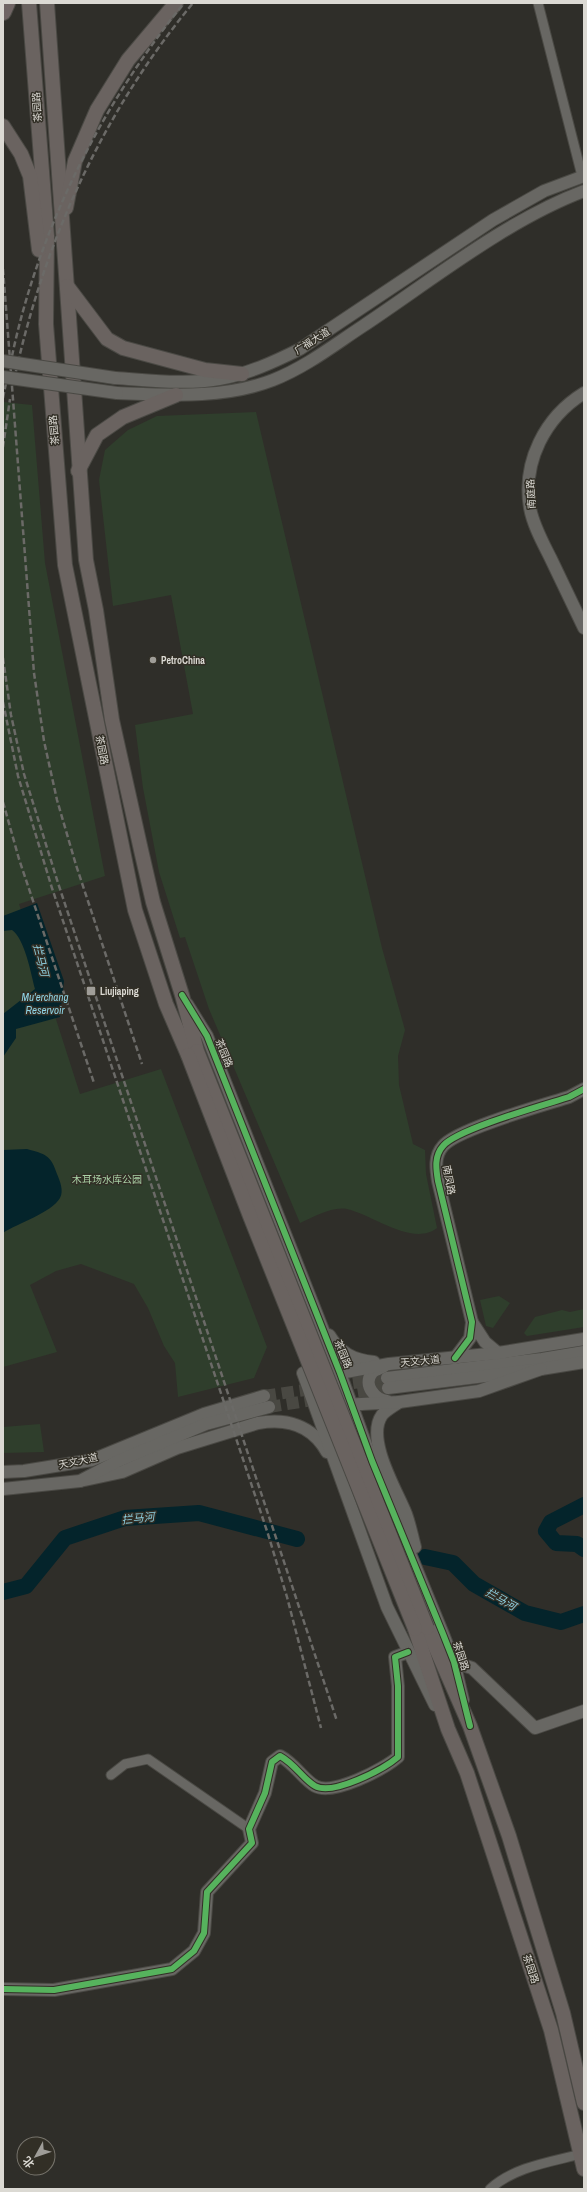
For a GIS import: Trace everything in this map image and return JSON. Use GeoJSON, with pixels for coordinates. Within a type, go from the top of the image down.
{"type":"FeatureCollection","features":[{"type":"Feature","properties":{"kind":"highway"},"geometry":{"type":"LineString","coordinates":[[3,12],[7,3]]}},
{"type":"Feature","properties":{"kind":"main road","name":"茶园路"},"geometry":{"type":"LineString","coordinates":[[29,3],[47,236],[46,324],[65,565],[122,853],[135,910],[166,1004],[192,1053],[250,1216],[421,1628],[470,1726],[510,1836],[563,2013],[584,2102]]}},
{"type":"Feature","properties":{"kind":"main road","name":"茶园路"},"geometry":{"type":"LineString","coordinates":[[47,3],[67,286],[78,471],[86,560],[96,610],[112,720],[153,902],[182,995],[192,1053]]}},
{"type":"Feature","properties":{"kind":"main road"},"geometry":{"type":"LineString","coordinates":[[62,230],[75,161],[97,110],[128,60],[176,3]]}},
{"type":"Feature","properties":{"kind":"main road"},"geometry":{"type":"LineString","coordinates":[[3,126],[21,154],[30,176],[46,324]]}},
{"type":"Feature","properties":{"kind":"main road"},"geometry":{"type":"LineString","coordinates":[[67,286],[107,339],[123,348],[205,370],[242,374]]}},
{"type":"Feature","properties":{"kind":"main road"},"geometry":{"type":"LineString","coordinates":[[78,471],[98,436],[123,417],[176,395]]}},
{"type":"Feature","properties":{"kind":"main road","name":"茶园路"},"geometry":{"type":"LineString","coordinates":[[421,1628],[448,1729],[467,1773],[551,2030],[584,2169]]}},
{"type":"Feature","properties":{"kind":"street"},"geometry":{"type":"LineString","coordinates":[[538,3],[583,176]]}},
{"type":"Feature","properties":{"kind":"street","name":"广福大道"},"geometry":{"type":"LineString","coordinates":[[3,361],[115,378],[218,380],[242,374],[267,366],[300,349],[493,220],[544,191],[583,176]]}},
{"type":"Feature","properties":{"kind":"street","name":"广福大道"},"geometry":{"type":"LineString","coordinates":[[3,377],[117,393],[176,395],[224,392],[272,380],[307,363],[502,232],[553,203],[584,191]]}},
{"type":"Feature","properties":{"kind":"street","name":"南庭路"},"geometry":{"type":"LineString","coordinates":[[584,393],[570,401],[549,424],[535,450],[528,481],[530,508],[539,534],[584,628]]}},
{"type":"Feature","properties":{"kind":"street","name":"茶园路"},"geometry":{"type":"LineString","coordinates":[[182,995],[206,1036],[316,1316],[340,1373],[372,1461],[426,1590],[454,1662],[470,1726]]}},
{"type":"Feature","properties":{"kind":"street","name":"南凤路"},"geometry":{"type":"LineString","coordinates":[[472,1322],[438,1181],[435,1161],[442,1146],[459,1134],[569,1097],[584,1089]]}},
{"type":"Feature","properties":{"kind":"street"},"geometry":{"type":"LineString","coordinates":[[316,1316],[333,1342],[343,1353],[358,1361],[389,1364]]}},
{"type":"Feature","properties":{"kind":"street"},"geometry":{"type":"LineString","coordinates":[[472,1322],[485,1342],[498,1353]]}},
{"type":"Feature","properties":{"kind":"street"},"geometry":{"type":"LineString","coordinates":[[455,1358],[470,1338],[472,1322]]}},
{"type":"Feature","properties":{"kind":"street","name":"天文大道"},"geometry":{"type":"LineString","coordinates":[[303,1373],[340,1373],[389,1364],[498,1353],[584,1339]]}},
{"type":"Feature","properties":{"kind":"street","name":"天文大道"},"geometry":{"type":"LineString","coordinates":[[584,1352],[388,1383],[541,1369],[584,1362]]}},
{"type":"Feature","properties":{"kind":"street"},"geometry":{"type":"LineString","coordinates":[[389,1364],[372,1372],[369,1378],[370,1387],[374,1395],[382,1400],[399,1402]]}},
{"type":"Feature","properties":{"kind":"street","name":"天文大道"},"geometry":{"type":"LineString","coordinates":[[316,1409],[351,1404],[399,1402],[479,1391],[541,1369]]}},
{"type":"Feature","properties":{"kind":"street","name":"茶园路"},"geometry":{"type":"LineString","coordinates":[[303,1373],[387,1607],[408,1652],[448,1729]]}},
{"type":"Feature","properties":{"kind":"street","name":"天文大道"},"geometry":{"type":"LineString","coordinates":[[3,1472],[24,1471],[92,1460],[204,1414],[266,1402],[206,1424],[118,1462],[80,1481]]}},
{"type":"Feature","properties":{"kind":"street"},"geometry":{"type":"LineString","coordinates":[[399,1402],[382,1416],[377,1433],[378,1442],[380,1455],[406,1515],[426,1590]]}},
{"type":"Feature","properties":{"kind":"street","name":"天文大道"},"geometry":{"type":"LineString","coordinates":[[3,1489],[80,1481],[122,1472],[177,1448],[258,1423],[272,1421],[292,1423],[310,1431],[322,1444],[338,1471]]}},
{"type":"Feature","properties":{"kind":"street"},"geometry":{"type":"LineString","coordinates":[[338,1471],[339,1455],[344,1448],[350,1445],[358,1446],[372,1461]]}},
{"type":"Feature","properties":{"kind":"street"},"geometry":{"type":"LineString","coordinates":[[3,1989],[54,1990],[172,1969],[194,1951],[204,1933],[207,1892],[252,1843],[249,1829],[265,1793],[272,1762],[280,1756],[290,1762],[316,1786],[333,1788],[385,1767],[398,1757],[398,1686],[395,1657],[408,1652]]}},
{"type":"Feature","properties":{"kind":"street"},"geometry":{"type":"LineString","coordinates":[[454,1662],[472,1668],[535,1728],[584,1711]]}},
{"type":"Feature","properties":{"kind":"street"},"geometry":{"type":"LineString","coordinates":[[111,1775],[125,1764],[148,1759],[249,1829]]}},
{"type":"Feature","properties":{"kind":"street"},"geometry":{"type":"LineString","coordinates":[[490,2189],[500,2179],[522,2170],[581,2154]]}},
{"type":"Feature","properties":{"kind":"green space","name":"木耳场水库公园"},"geometry":{"type":"Polygon","coordinates":[[[3,402],[32,405],[45,563],[105,876],[19,904],[80,1094],[161,1069],[267,1347],[254,1378],[178,1397],[175,1363],[164,1346],[148,1308],[134,1284],[81,1264],[56,1271],[30,1285],[57,1352],[3,1367],[3,402]]]}},
{"type":"Feature","properties":{"kind":"green space"},"geometry":{"type":"Polygon","coordinates":[[[256,412],[382,948],[405,1030],[398,1056],[399,1085],[413,1144],[425,1150],[426,1174],[437,1228],[427,1233],[416,1234],[405,1232],[357,1212],[341,1208],[323,1213],[300,1223],[209,1009],[185,937],[180,938],[159,872],[143,788],[135,725],[193,714],[171,595],[113,606],[99,480],[105,450],[128,430],[157,416],[256,412]]]}},
{"type":"Feature","properties":{"kind":"green space"},"geometry":{"type":"Polygon","coordinates":[[[499,1296],[510,1303],[493,1328],[486,1326],[480,1300],[499,1296]]]}},
{"type":"Feature","properties":{"kind":"green space"},"geometry":{"type":"Polygon","coordinates":[[[584,1309],[584,1327],[527,1336],[524,1333],[535,1317],[562,1310],[570,1312],[584,1309]]]}},
{"type":"Feature","properties":{"kind":"green space"},"geometry":{"type":"Polygon","coordinates":[[[40,1424],[44,1452],[3,1453],[3,1427],[40,1424]]]}},
{"type":"Feature","properties":{"kind":"water","name":"Mu'erchang Reservoir"},"geometry":{"type":"Polygon","coordinates":[[[37,903],[64,981],[60,1017],[16,1029],[16,1038],[3,1057],[3,1014],[35,989],[21,941],[12,930],[3,931],[3,916],[37,903]]]}},
{"type":"Feature","properties":{"kind":"water"},"geometry":{"type":"Polygon","coordinates":[[[27,1149],[43,1154],[50,1159],[55,1168],[62,1189],[61,1195],[56,1203],[42,1213],[3,1233],[3,1150],[27,1149]]]}},
{"type":"Feature","properties":{"kind":"waterway","name":"拦马河"},"geometry":{"type":"LineString","coordinates":[[584,1505],[551,1522],[546,1531],[556,1543],[577,1544],[584,1549]]}},
{"type":"Feature","properties":{"kind":"waterway","name":"拦马河"},"geometry":{"type":"LineString","coordinates":[[3,1592],[26,1586],[65,1538],[125,1518],[199,1513],[297,1539]]}},
{"type":"Feature","properties":{"kind":"waterway","name":"拦马河"},"geometry":{"type":"LineString","coordinates":[[425,1557],[453,1563],[474,1584],[525,1613],[561,1622],[584,1614]]}},
{"type":"Feature","properties":{"kind":"tunnel"},"geometry":{"type":"LineString","coordinates":[[264,1396],[387,1378]]}},
{"type":"Feature","properties":{"kind":"tunnel"},"geometry":{"type":"LineString","coordinates":[[269,1407],[388,1388]]}},
{"type":"Feature","properties":{"kind":"railway"},"geometry":{"type":"LineString","coordinates":[[12,356],[24,308],[39,261],[77,169],[126,83],[154,42],[184,3]]}},
{"type":"Feature","properties":{"kind":"railway"},"geometry":{"type":"LineString","coordinates":[[14,380],[27,328],[42,278],[60,228],[81,180],[131,88],[193,3]]}},
{"type":"Feature","properties":{"kind":"railway"},"geometry":{"type":"LineString","coordinates":[[3,269],[34,673],[44,741],[57,800],[76,865],[142,1064]]}},
{"type":"Feature","properties":{"kind":"railway"},"geometry":{"type":"LineString","coordinates":[[3,398],[8,373]]}},
{"type":"Feature","properties":{"kind":"railway"},"geometry":{"type":"LineString","coordinates":[[3,447],[10,399]]}},
{"type":"Feature","properties":{"kind":"railway"},"geometry":{"type":"LineString","coordinates":[[3,658],[11,715],[24,774],[58,883],[337,1721]]}},
{"type":"Feature","properties":{"kind":"railway"},"geometry":{"type":"LineString","coordinates":[[3,702],[18,776],[51,885],[268,1534],[287,1597],[321,1728]]}},
{"type":"Feature","properties":{"kind":"railway"},"geometry":{"type":"LineString","coordinates":[[3,802],[19,859],[94,1083]]}},
{"type":"Feature","properties":{"kind":"cycle path"},"geometry":{"type":"LineString","coordinates":[[182,995],[207,1036],[340,1373],[372,1461],[443,1634],[454,1662],[470,1726]]}},
{"type":"Feature","properties":{"kind":"cycle path"},"geometry":{"type":"LineString","coordinates":[[455,1358],[470,1338],[472,1322],[438,1181],[436,1167],[438,1154],[443,1146],[451,1139],[465,1132],[502,1118],[569,1097],[584,1089]]}},
{"type":"Feature","properties":{"kind":"cycle path"},"geometry":{"type":"LineString","coordinates":[[3,1989],[54,1990],[172,1969],[194,1951],[204,1933],[207,1892],[252,1843],[249,1829],[265,1793],[272,1762],[280,1756],[315,1786],[323,1788],[334,1787],[358,1780],[382,1768],[398,1757],[398,1686],[395,1657],[408,1652]]}},
{"type":"Feature","properties":{"kind":"place","name":"PetroChina"},"geometry":{"type":"Point","coordinates":[153,660]}},
{"type":"Feature","properties":{"kind":"place","name":"Liujiaping"},"geometry":{"type":"Point","coordinates":[91,991]}}]}
